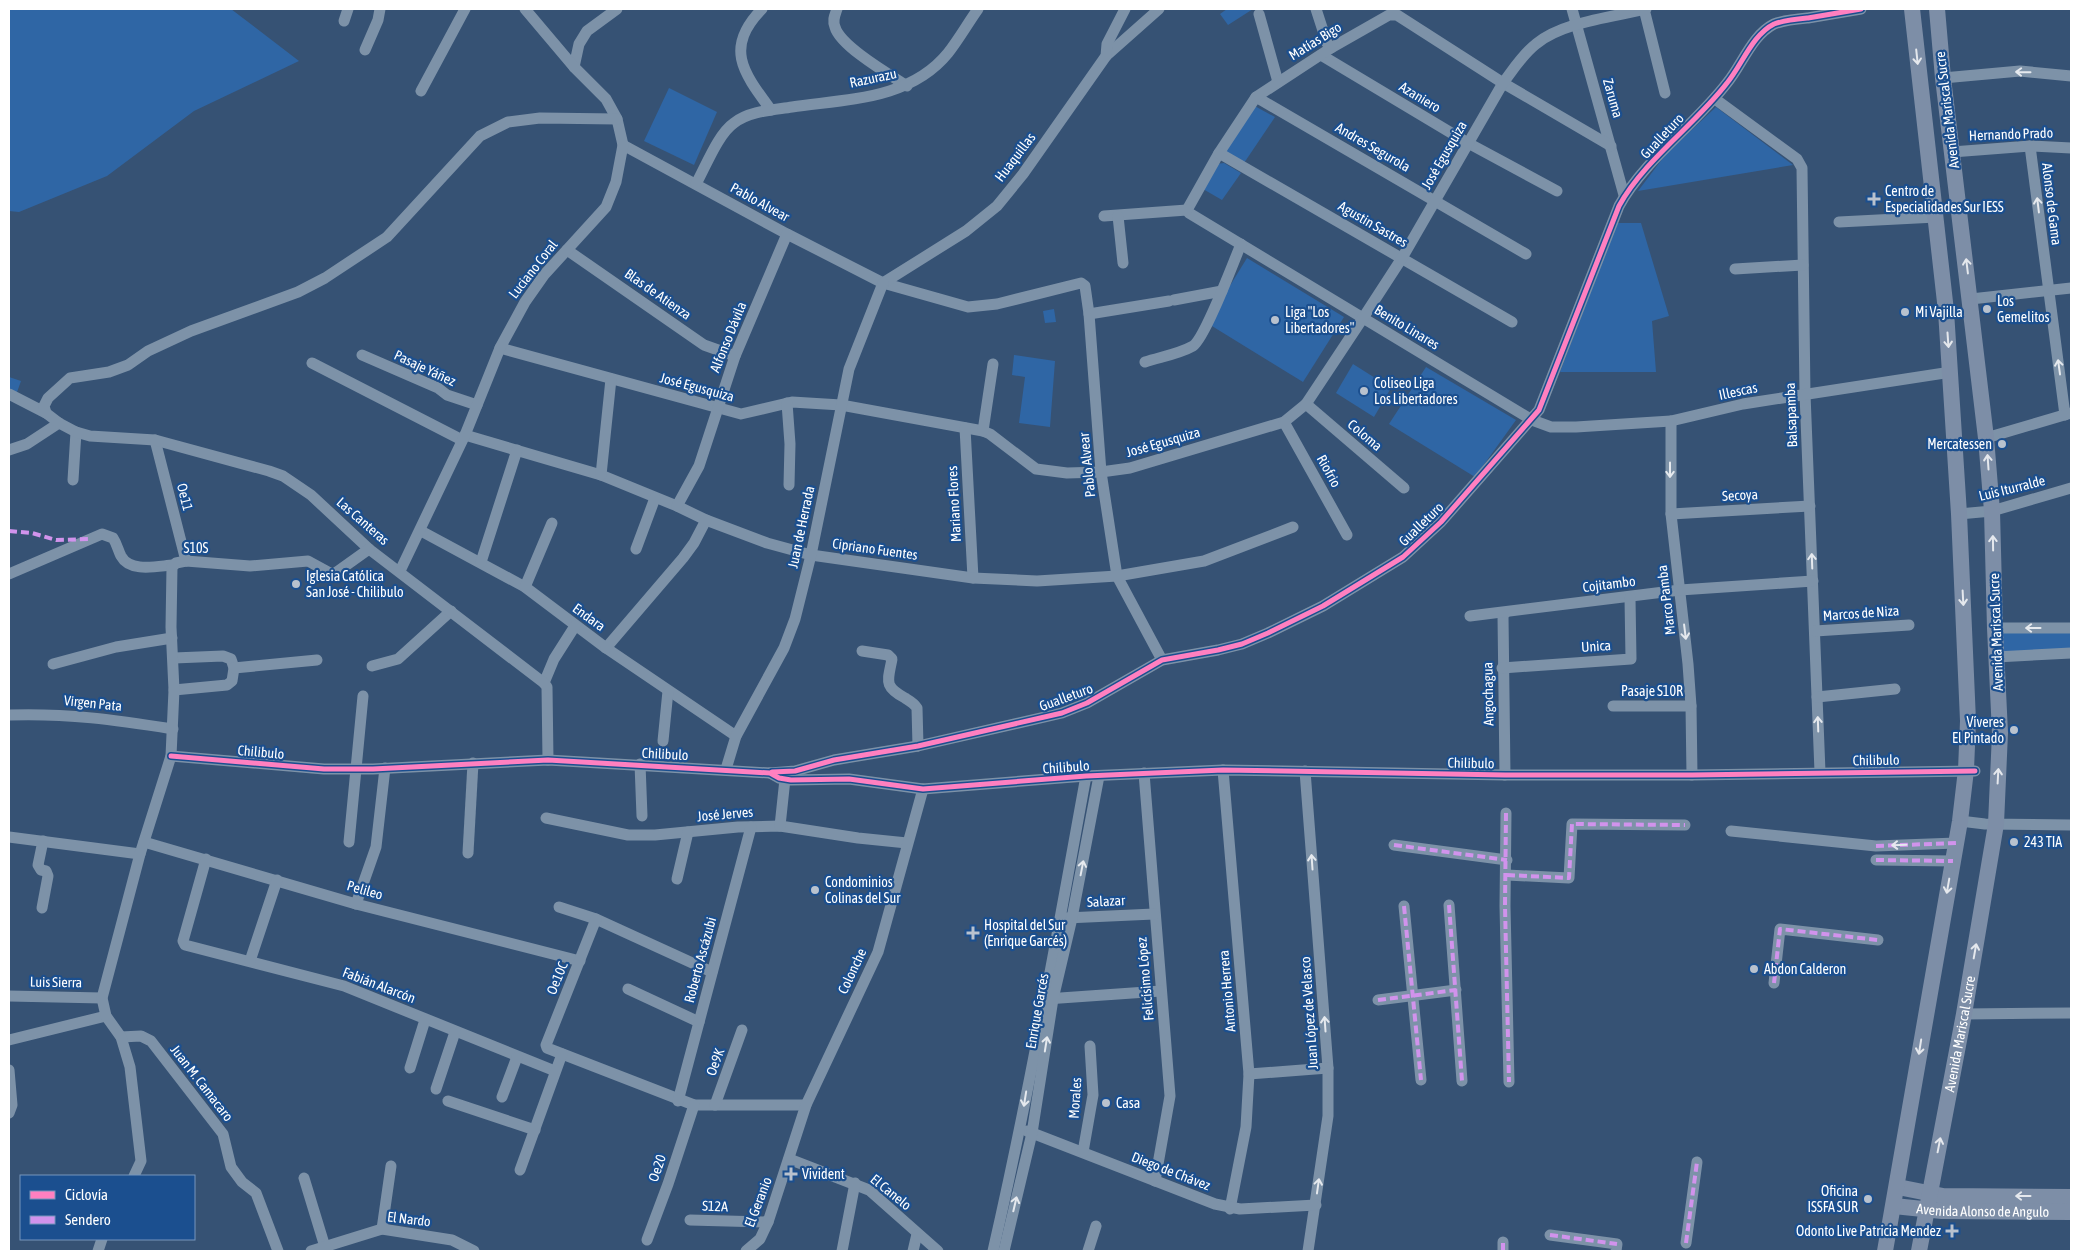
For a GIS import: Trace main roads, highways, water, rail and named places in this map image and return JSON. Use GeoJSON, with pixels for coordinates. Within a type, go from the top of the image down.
{"type":"FeatureCollection","features":[{"type":"Feature","properties":{"kind":"main road","name":"Avenida Mariscal Sucre"},"geometry":{"type":"LineString","coordinates":[[1885,1251],[1898,1187],[1952,861],[1970,771],[1960,514],[1951,372],[1936,217],[1912,9]]}},
{"type":"Feature","properties":{"kind":"main road","name":"Avenida Mariscal Sucre"},"geometry":{"type":"LineString","coordinates":[[1919,1251],[1964,1014],[1996,824],[2000,733],[1992,511],[1986,438],[1971,299],[1943,78],[1937,9]]}},
{"type":"Feature","properties":{"kind":"main road","name":"Avenida Alonso de Angulo"},"geometry":{"type":"LineString","coordinates":[[1898,1187],[1929,1201],[1942,1211],[2071,1212]]}},
{"type":"Feature","properties":{"kind":"main road","name":"Avenida Alonso de Angulo"},"geometry":{"type":"LineString","coordinates":[[1894,1206],[1929,1201],[1942,1196],[2071,1196]]}},
{"type":"Feature","properties":{"kind":"place","name":"Centro de Especialidades Sur IESS"},"geometry":{"type":"Point","coordinates":[1874,199]}},
{"type":"Feature","properties":{"kind":"place","name":"Los Gemelitos"},"geometry":{"type":"Point","coordinates":[1987,309]}},
{"type":"Feature","properties":{"kind":"place","name":"Mi Vajilla"},"geometry":{"type":"Point","coordinates":[1905,312]}},
{"type":"Feature","properties":{"kind":"place","name":"Liga \"Los Libertadores\""},"geometry":{"type":"Point","coordinates":[1275,320]}},
{"type":"Feature","properties":{"kind":"place","name":"Coliseo Liga Los Libertadores"},"geometry":{"type":"Point","coordinates":[1364,391]}},
{"type":"Feature","properties":{"kind":"place","name":"Mercatessen"},"geometry":{"type":"Point","coordinates":[2002,444]}},
{"type":"Feature","properties":{"kind":"place","name":"Iglesia Católica San José - Chilibulo"},"geometry":{"type":"Point","coordinates":[296,584]}},
{"type":"Feature","properties":{"kind":"place","name":"Víveres El Pintado"},"geometry":{"type":"Point","coordinates":[2014,730]}},
{"type":"Feature","properties":{"kind":"place","name":"243 TIA"},"geometry":{"type":"Point","coordinates":[2014,842]}},
{"type":"Feature","properties":{"kind":"place","name":"Condominios Colinas del Sur"},"geometry":{"type":"Point","coordinates":[815,890]}},
{"type":"Feature","properties":{"kind":"place","name":"Hospital del Sur (Enrique Garcés)"},"geometry":{"type":"Point","coordinates":[973,933]}},
{"type":"Feature","properties":{"kind":"place","name":"Abdon Calderon"},"geometry":{"type":"Point","coordinates":[1754,969]}},
{"type":"Feature","properties":{"kind":"place","name":"Casa"},"geometry":{"type":"Point","coordinates":[1106,1103]}},
{"type":"Feature","properties":{"kind":"place","name":"Vivident"},"geometry":{"type":"Point","coordinates":[791,1174]}},
{"type":"Feature","properties":{"kind":"place","name":"Oficina ISSFA SUR"},"geometry":{"type":"Point","coordinates":[1868,1199]}},
{"type":"Feature","properties":{"kind":"place","name":"Odonto Live Patricia Mendez"},"geometry":{"type":"Point","coordinates":[1952,1231]}}]}
